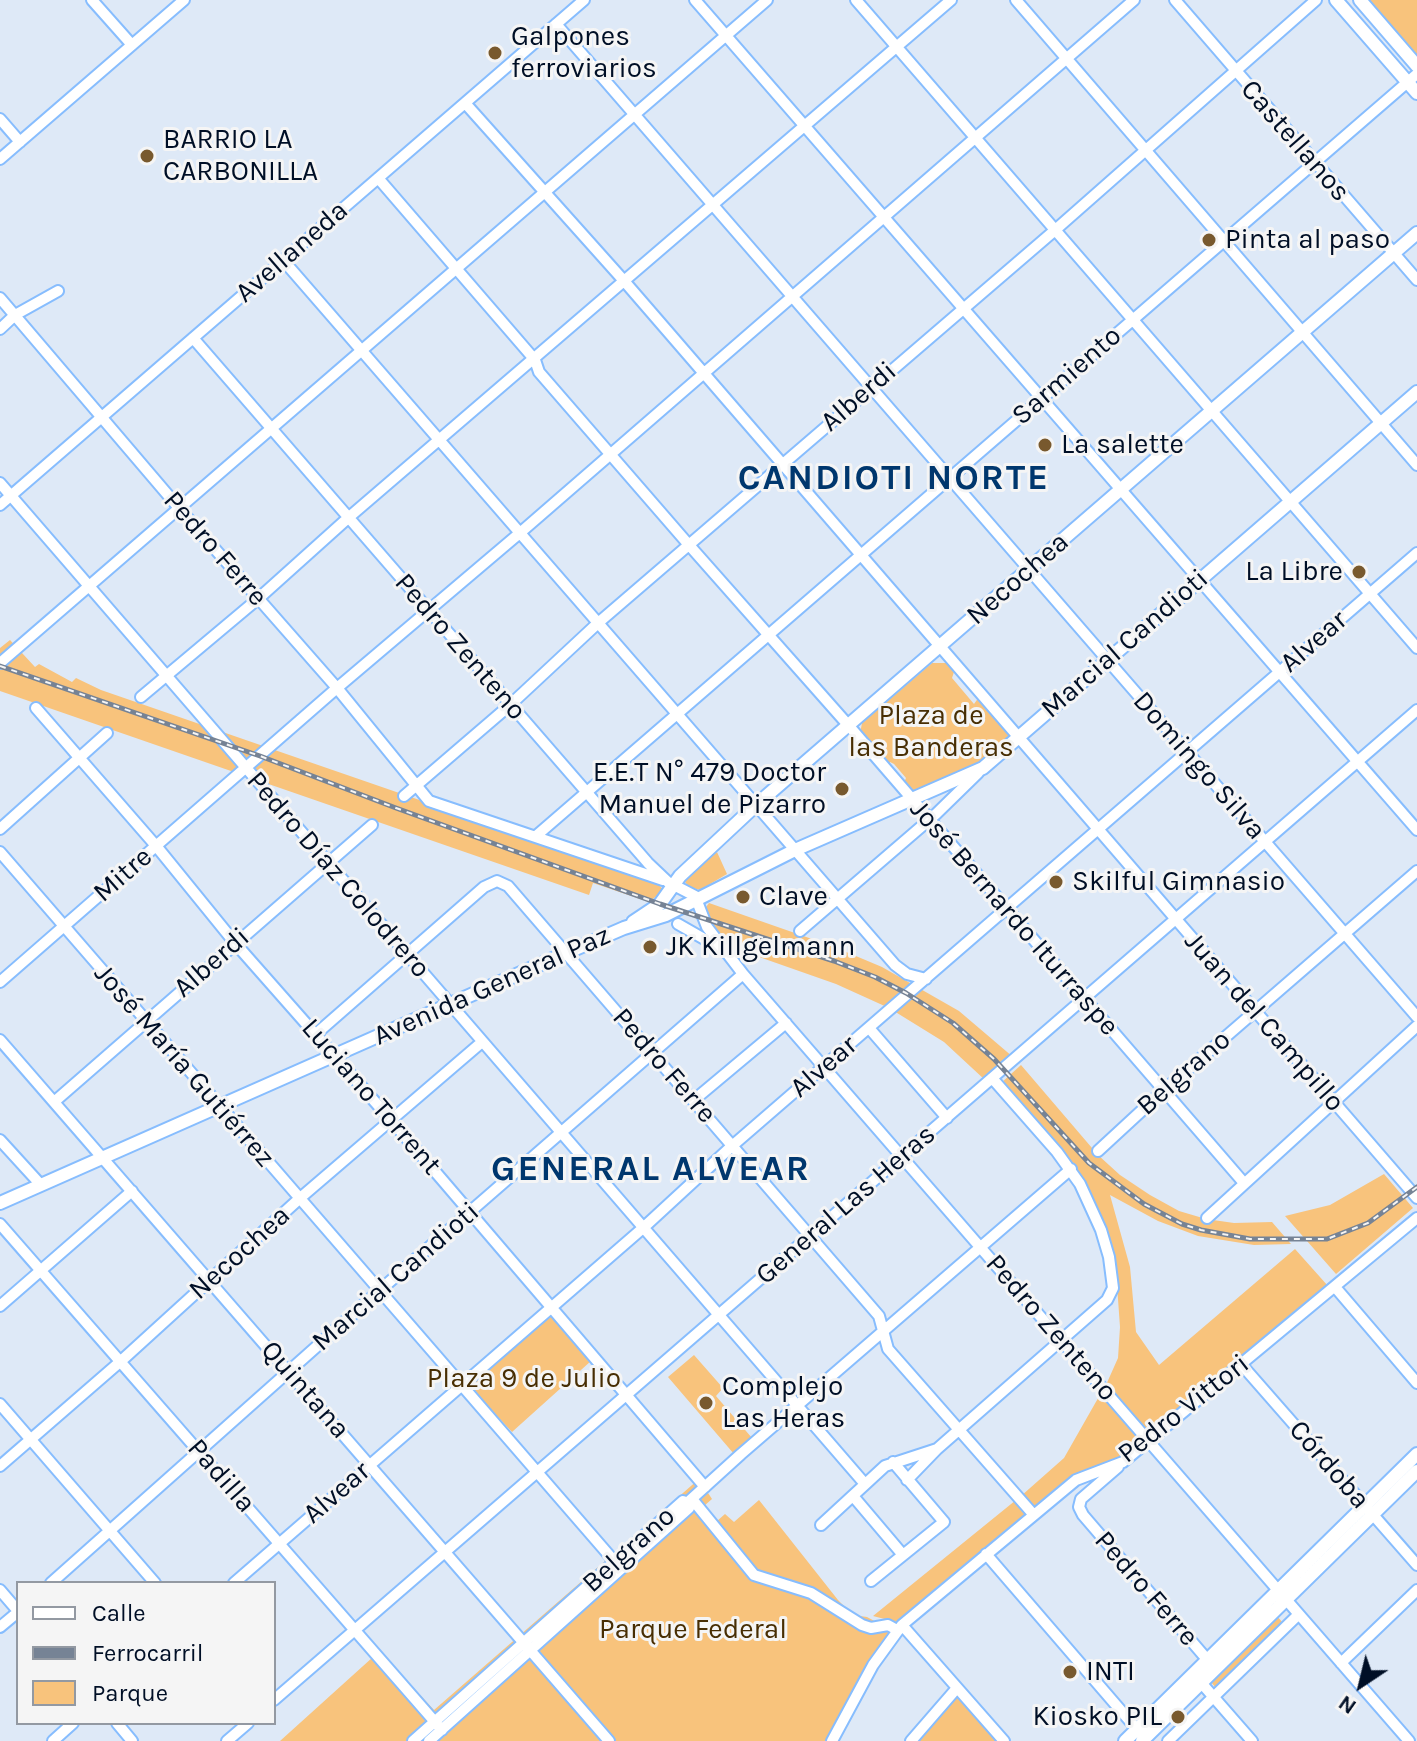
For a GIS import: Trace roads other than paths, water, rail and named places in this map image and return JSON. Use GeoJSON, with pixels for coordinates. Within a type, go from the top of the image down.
{"type":"FeatureCollection","features":[{"type":"Feature","properties":{"kind":"main road"},"geometry":{"type":"LineString","coordinates":[[1336,0],[1412,78],[1417,93]]}},
{"type":"Feature","properties":{"kind":"main road"},"geometry":{"type":"LineString","coordinates":[[1360,0],[1417,66]]}},
{"type":"Feature","properties":{"kind":"main road","name":"Necochea"},"geometry":{"type":"LineString","coordinates":[[624,928],[660,904],[671,883],[756,805],[1417,233]]}},
{"type":"Feature","properties":{"kind":"main road","name":"Marcial Candioti"},"geometry":{"type":"LineString","coordinates":[[983,768],[1417,392]]}},
{"type":"Feature","properties":{"kind":"main road","name":"Avenida General Paz"},"geometry":{"type":"LineString","coordinates":[[0,1203],[566,953],[624,928],[666,915],[795,850],[983,768]]}},
{"type":"Feature","properties":{"kind":"main road"},"geometry":{"type":"LineString","coordinates":[[1125,1741],[1141,1736],[1369,1510],[1417,1454]]}},
{"type":"Feature","properties":{"kind":"main road"},"geometry":{"type":"LineString","coordinates":[[1369,1510],[1417,1471]]}},
{"type":"Feature","properties":{"kind":"street"},"geometry":{"type":"LineString","coordinates":[[92,0],[132,45]]}},
{"type":"Feature","properties":{"kind":"street"},"geometry":{"type":"LineString","coordinates":[[0,159],[184,0]]}},
{"type":"Feature","properties":{"kind":"street","name":"Avellaneda"},"geometry":{"type":"LineString","coordinates":[[0,505],[584,0]]}},
{"type":"Feature","properties":{"kind":"street"},"geometry":{"type":"LineString","coordinates":[[695,0],[1417,830]]}},
{"type":"Feature","properties":{"kind":"street"},"geometry":{"type":"LineString","coordinates":[[0,663],[767,0]]}},
{"type":"Feature","properties":{"kind":"street"},"geometry":{"type":"LineString","coordinates":[[856,0],[1417,648]]}},
{"type":"Feature","properties":{"kind":"street"},"geometry":{"type":"LineString","coordinates":[[141,697],[951,0]]}},
{"type":"Feature","properties":{"kind":"street"},"geometry":{"type":"LineString","coordinates":[[1016,0],[1417,465]]}},
{"type":"Feature","properties":{"kind":"street","name":"Mitre"},"geometry":{"type":"LineString","coordinates":[[0,982],[1134,0]]}},
{"type":"Feature","properties":{"kind":"street","name":"Castellanos"},"geometry":{"type":"LineString","coordinates":[[1175,0],[1417,280]]}},
{"type":"Feature","properties":{"kind":"street","name":"Alberdi"},"geometry":{"type":"LineString","coordinates":[[404,796],[510,705],[598,623],[871,385],[1054,231],[1316,0]]}},
{"type":"Feature","properties":{"kind":"street","name":"Domingo Silva"},"geometry":{"type":"LineString","coordinates":[[556,24],[1417,1017]]}},
{"type":"Feature","properties":{"kind":"street","name":"Sarmiento"},"geometry":{"type":"LineString","coordinates":[[536,836],[1412,78]]}},
{"type":"Feature","properties":{"kind":"street","name":"Juan del Campillo"},"geometry":{"type":"LineString","coordinates":[[465,103],[625,282],[702,375],[1417,1198]]}},
{"type":"Feature","properties":{"kind":"street"},"geometry":{"type":"LineString","coordinates":[[0,119],[20,142]]}},
{"type":"Feature","properties":{"kind":"street"},"geometry":{"type":"LineString","coordinates":[[378,178],[457,268]]}},
{"type":"Feature","properties":{"kind":"street"},"geometry":{"type":"LineString","coordinates":[[283,260],[895,965],[907,974],[926,979]]}},
{"type":"Feature","properties":{"kind":"street","name":"José Bernardo Iturraspe"},"geometry":{"type":"LineString","coordinates":[[457,268],[535,360],[539,372],[1244,1183]]}},
{"type":"Feature","properties":{"kind":"street"},"geometry":{"type":"LineString","coordinates":[[0,329],[15,315],[58,291]]}},
{"type":"Feature","properties":{"kind":"street","name":"Pedro Ferre"},"geometry":{"type":"LineString","coordinates":[[0,298],[337,688],[429,801],[536,836]]}},
{"type":"Feature","properties":{"kind":"street","name":"Pedro Zenteno"},"geometry":{"type":"LineString","coordinates":[[193,338],[648,863],[671,883],[697,898],[707,927],[743,974],[1409,1741]]}},
{"type":"Feature","properties":{"kind":"street","name":"Pedro Díaz Colodrero"},"geometry":{"type":"LineString","coordinates":[[0,483],[865,1484]]}},
{"type":"Feature","properties":{"kind":"street","name":"Alvear"},"geometry":{"type":"LineString","coordinates":[[236,1581],[643,1228],[732,1146],[1417,553]]}},
{"type":"Feature","properties":{"kind":"street","name":"Luciano Torrent"},"geometry":{"type":"LineString","coordinates":[[36,708],[705,1487]]}},
{"type":"Feature","properties":{"kind":"street","name":"General Las Heras"},"geometry":{"type":"LineString","coordinates":[[276,1698],[1417,710]]}},
{"type":"Feature","properties":{"kind":"street"},"geometry":{"type":"LineString","coordinates":[[0,829],[107,733]]}},
{"type":"Feature","properties":{"kind":"street","name":"Marcial Candioti"},"geometry":{"type":"LineString","coordinates":[[800,931],[929,820],[983,768]]}},
{"type":"Feature","properties":{"kind":"street","name":"Alberdi"},"geometry":{"type":"LineString","coordinates":[[54,1102],[372,825]]}},
{"type":"Feature","properties":{"kind":"street"},"geometry":{"type":"LineString","coordinates":[[536,836],[671,883]]}},
{"type":"Feature","properties":{"kind":"street","name":"José María Gutiérrez"},"geometry":{"type":"LineString","coordinates":[[0,852],[618,1565]]}},
{"type":"Feature","properties":{"kind":"street","name":"Belgrano"},"geometry":{"type":"LineString","coordinates":[[1098,1151],[1417,871]]}},
{"type":"Feature","properties":{"kind":"street","name":"Pedro Ferre"},"geometry":{"type":"LineString","coordinates":[[406,953],[493,881],[501,882],[516,893],[879,1316],[888,1349],[1033,1514]]}},
{"type":"Feature","properties":{"kind":"street","name":"Pedro Zenteno"},"geometry":{"type":"LineString","coordinates":[[678,924],[725,951]]}},
{"type":"Feature","properties":{"kind":"street"},"geometry":{"type":"LineString","coordinates":[[316,1034],[406,953]]}},
{"type":"Feature","properties":{"kind":"street","name":"Marcial Candioti"},"geometry":{"type":"LineString","coordinates":[[53,1581],[288,1371],[743,974]]}},
{"type":"Feature","properties":{"kind":"street"},"geometry":{"type":"LineString","coordinates":[[694,1100],[786,1023]]}},
{"type":"Feature","properties":{"kind":"street"},"geometry":{"type":"LineString","coordinates":[[1207,1218],[1417,1026]]}},
{"type":"Feature","properties":{"kind":"street"},"geometry":{"type":"LineString","coordinates":[[869,1028],[947,1118]]}},
{"type":"Feature","properties":{"kind":"street","name":"Quintana"},"geometry":{"type":"LineString","coordinates":[[0,1040],[609,1741]]}},
{"type":"Feature","properties":{"kind":"street","name":"Necochea"},"geometry":{"type":"LineString","coordinates":[[0,1466],[121,1361],[208,1279],[482,1042]]}},
{"type":"Feature","properties":{"kind":"street"},"geometry":{"type":"LineString","coordinates":[[907,1480],[937,1449],[1107,1300],[1113,1288],[1105,1243],[1092,1207],[1071,1169],[992,1078]]}},
{"type":"Feature","properties":{"kind":"street"},"geometry":{"type":"LineString","coordinates":[[0,1140],[41,1185]]}},
{"type":"Feature","properties":{"kind":"street","name":"Belgrano"},"geometry":{"type":"LineString","coordinates":[[413,1741],[438,1726],[618,1565],[683,1501],[690,1501],[1071,1169]]}},
{"type":"Feature","properties":{"kind":"street"},"geometry":{"type":"LineString","coordinates":[[0,1306],[132,1191]]}},
{"type":"Feature","properties":{"kind":"street","name":"Pedro Vittori"},"geometry":{"type":"LineString","coordinates":[[832,1741],[873,1665],[900,1628],[1076,1480],[1123,1462],[1417,1218]]}},
{"type":"Feature","properties":{"kind":"street","name":"Padilla"},"geometry":{"type":"LineString","coordinates":[[0,1224],[438,1726]]}},
{"type":"Feature","properties":{"kind":"street"},"geometry":{"type":"LineString","coordinates":[[1335,1287],[1417,1383]]}},
{"type":"Feature","properties":{"kind":"street","name":"Córdoba"},"geometry":{"type":"LineString","coordinates":[[1241,1364],[1417,1565]]}},
{"type":"Feature","properties":{"kind":"street"},"geometry":{"type":"LineString","coordinates":[[0,1404],[153,1581]]}},
{"type":"Feature","properties":{"kind":"street"},"geometry":{"type":"LineString","coordinates":[[821,1525],[893,1462],[937,1449]]}},
{"type":"Feature","properties":{"kind":"street"},"geometry":{"type":"LineString","coordinates":[[871,1581],[944,1522],[893,1462]]}},
{"type":"Feature","properties":{"kind":"street","name":"Pedro Ferre"},"geometry":{"type":"LineString","coordinates":[[1123,1462],[1081,1499],[1079,1507],[1211,1664]]}},
{"type":"Feature","properties":{"kind":"street"},"geometry":{"type":"LineString","coordinates":[[853,1496],[903,1555]]}},
{"type":"Feature","properties":{"kind":"street"},"geometry":{"type":"LineString","coordinates":[[690,1501],[754,1575],[811,1593],[862,1625],[900,1628],[1004,1741]]}},
{"type":"Feature","properties":{"kind":"street"},"geometry":{"type":"LineString","coordinates":[[986,1554],[1141,1736]]}},
{"type":"Feature","properties":{"kind":"street"},"geometry":{"type":"LineString","coordinates":[[0,1590],[16,1609]]}},
{"type":"Feature","properties":{"kind":"street"},"geometry":{"type":"LineString","coordinates":[[1341,1663],[1417,1590]]}},
{"type":"Feature","properties":{"kind":"street"},"geometry":{"type":"LineString","coordinates":[[0,1627],[16,1613]]}},
{"type":"Feature","properties":{"kind":"street"},"geometry":{"type":"LineString","coordinates":[[1168,1741],[1298,1615]]}},
{"type":"Feature","properties":{"kind":"street","name":"Pedro Ferre"},"geometry":{"type":"LineString","coordinates":[[1197,1678],[1252,1741]]}},
{"type":"Feature","properties":{"kind":"street"},"geometry":{"type":"LineString","coordinates":[[911,1741],[957,1688]]}},
{"type":"Feature","properties":{"kind":"street"},"geometry":{"type":"LineString","coordinates":[[53,1741],[71,1725]]}},
{"type":"Feature","properties":{"kind":"street"},"geometry":{"type":"LineString","coordinates":[[119,1725],[132,1741]]}},
{"type":"Feature","properties":{"kind":"street"},"geometry":{"type":"LineString","coordinates":[[227,1741],[246,1725]]}},
{"type":"Feature","properties":{"kind":"street","name":"Belgrano"},"geometry":{"type":"LineString","coordinates":[[429,1741],[438,1726]]}},
{"type":"Feature","properties":{"kind":"railway"},"geometry":{"type":"LineString","coordinates":[[0,666],[260,756],[660,904],[875,977],[953,1023],[994,1059],[1089,1163],[1144,1204],[1182,1224],[1250,1239],[1327,1239],[1368,1223],[1417,1187]]}},
{"type":"Feature","properties":{"kind":"place","name":"Galpones ferroviarios"},"geometry":{"type":"Point","coordinates":[495,53]}},
{"type":"Feature","properties":{"kind":"place","name":"BARRIO LA CARBONILLA"},"geometry":{"type":"Point","coordinates":[147,156]}},
{"type":"Feature","properties":{"kind":"place","name":"Pinta al paso"},"geometry":{"type":"Point","coordinates":[1209,240]}},
{"type":"Feature","properties":{"kind":"place","name":"La salette"},"geometry":{"type":"Point","coordinates":[1045,445]}},
{"type":"Feature","properties":{"kind":"place","name":"La Libre"},"geometry":{"type":"Point","coordinates":[1359,572]}},
{"type":"Feature","properties":{"kind":"place","name":"E.E.T N° 479 Doctor Manuel de Pizarro"},"geometry":{"type":"Point","coordinates":[842,789]}},
{"type":"Feature","properties":{"kind":"place","name":"Skilful Gimnasio"},"geometry":{"type":"Point","coordinates":[1056,882]}},
{"type":"Feature","properties":{"kind":"place","name":"Clave"},"geometry":{"type":"Point","coordinates":[743,897]}},
{"type":"Feature","properties":{"kind":"place","name":"JK Killgelmann"},"geometry":{"type":"Point","coordinates":[650,947]}},
{"type":"Feature","properties":{"kind":"place","name":"Complejo Las Heras"},"geometry":{"type":"Point","coordinates":[706,1403]}},
{"type":"Feature","properties":{"kind":"place","name":"INTI"},"geometry":{"type":"Point","coordinates":[1070,1672]}},
{"type":"Feature","properties":{"kind":"place","name":"Kiosko PIL"},"geometry":{"type":"Point","coordinates":[1178,1717]}},
{"type":"Feature","properties":{"kind":"district","name":"CANDIOTI NORTE"},"geometry":{"type":"Point","coordinates":[894,479]}},
{"type":"Feature","properties":{"kind":"district","name":"GENERAL ALVEAR"},"geometry":{"type":"Point","coordinates":[651,1170]}},
{"type":"Feature","properties":{"kind":"park label","name":"Plaza de las Banderas"},"geometry":{"type":"Point","coordinates":[931,732]}},
{"type":"Feature","properties":{"kind":"park label","name":"Plaza 9 de Julio"},"geometry":{"type":"Point","coordinates":[524,1379]}},
{"type":"Feature","properties":{"kind":"park label","name":"Parque Federal"},"geometry":{"type":"Point","coordinates":[693,1630]}}]}
